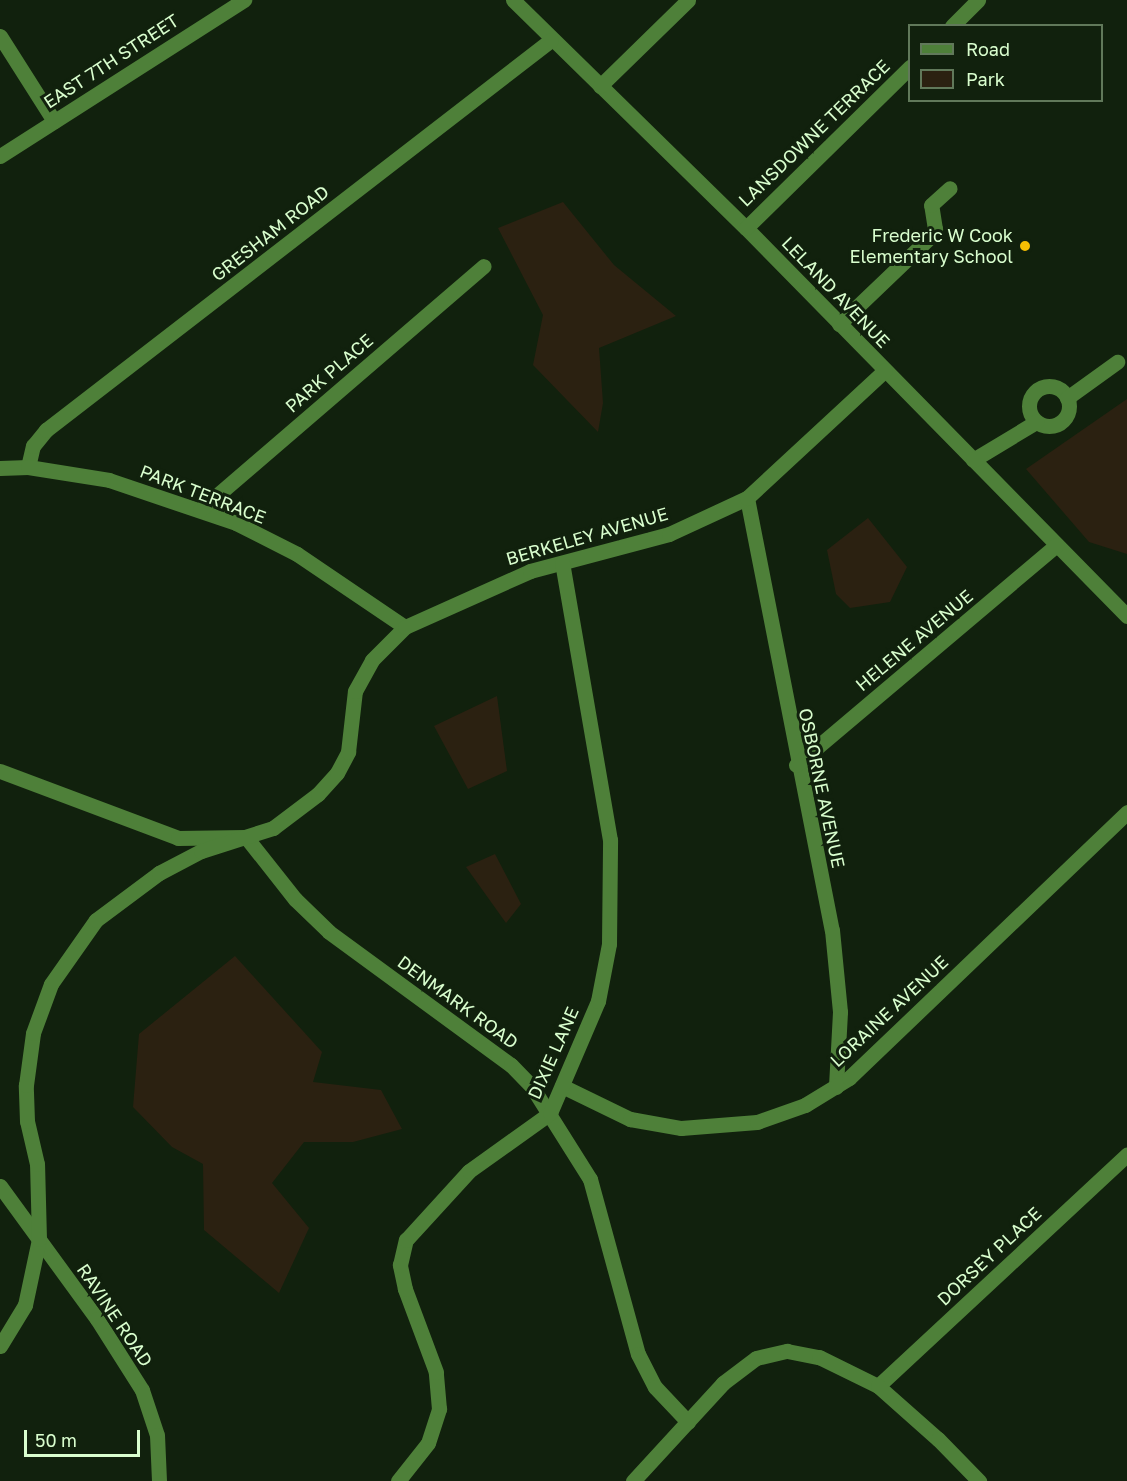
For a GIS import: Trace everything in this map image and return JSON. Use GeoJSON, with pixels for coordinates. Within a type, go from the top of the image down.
{"type":"FeatureCollection","features":[{"type":"Feature","properties":{"kind":"street","name":"EAST 7TH STREET"},"geometry":{"type":"LineString","coordinates":[[0,156],[244,0]]}},
{"type":"Feature","properties":{"kind":"street","name":"LELAND AVENUE"},"geometry":{"type":"LineString","coordinates":[[513,0],[551,40],[746,228],[1127,616]]}},
{"type":"Feature","properties":{"kind":"street"},"geometry":{"type":"LineString","coordinates":[[600,86],[688,0]]}},
{"type":"Feature","properties":{"kind":"street"},"geometry":{"type":"LineString","coordinates":[[954,24],[978,0]]}},
{"type":"Feature","properties":{"kind":"street"},"geometry":{"type":"LineString","coordinates":[[0,36],[54,121]]}},
{"type":"Feature","properties":{"kind":"street","name":"GRESHAM ROAD"},"geometry":{"type":"LineString","coordinates":[[28,467],[33,446],[46,430],[551,40]]}},
{"type":"Feature","properties":{"kind":"street","name":"LANSDOWNE TERRACE"},"geometry":{"type":"LineString","coordinates":[[746,228],[908,68]]}},
{"type":"Feature","properties":{"kind":"street"},"geometry":{"type":"LineString","coordinates":[[839,324],[932,235],[935,229],[931,205],[950,188]]}},
{"type":"Feature","properties":{"kind":"street","name":"PARK PLACE"},"geometry":{"type":"LineString","coordinates":[[200,510],[484,266]]}},
{"type":"Feature","properties":{"kind":"street"},"geometry":{"type":"LineString","coordinates":[[1067,398],[1117,362]]}},
{"type":"Feature","properties":{"kind":"street","name":"BERKELEY AVENUE"},"geometry":{"type":"LineString","coordinates":[[0,1346],[25,1305],[39,1239],[37,1164],[27,1122],[26,1085],[33,1033],[51,984],[79,939],[129,891],[201,851],[273,828],[296,812],[337,774],[348,752],[355,692],[372,660],[405,627],[499,583],[669,534],[747,498],[885,370]]}},
{"type":"Feature","properties":{"kind":"street"},"geometry":{"type":"LineString","coordinates":[[1052,386],[1067,398],[1068,411],[1061,422],[1048,426],[1036,422],[1028,411],[1031,399],[1039,390],[1052,386]]}},
{"type":"Feature","properties":{"kind":"street"},"geometry":{"type":"LineString","coordinates":[[973,460],[1036,422]]}},
{"type":"Feature","properties":{"kind":"street","name":"PARK TERRACE"},"geometry":{"type":"LineString","coordinates":[[0,468],[28,467],[109,480],[200,510],[297,554],[405,627]]}},
{"type":"Feature","properties":{"kind":"street","name":"OSBORNE AVENUE"},"geometry":{"type":"LineString","coordinates":[[747,498],[796,765],[832,930],[840,1012],[836,1087]]}},
{"type":"Feature","properties":{"kind":"street","name":"HELENE AVENUE"},"geometry":{"type":"LineString","coordinates":[[796,765],[1056,545]]}},
{"type":"Feature","properties":{"kind":"street","name":"DIXIE LANE"},"geometry":{"type":"LineString","coordinates":[[398,1481],[428,1443],[439,1409],[436,1372],[405,1289],[400,1265],[406,1240],[469,1171],[550,1113],[598,1001],[609,944],[612,885],[610,840],[562,563]]}},
{"type":"Feature","properties":{"kind":"street"},"geometry":{"type":"LineString","coordinates":[[0,771],[178,838],[246,837]]}},
{"type":"Feature","properties":{"kind":"street","name":"LORAINE AVENUE"},"geometry":{"type":"LineString","coordinates":[[562,1086],[630,1119],[706,1129],[782,1115],[836,1087],[1127,812]]}},
{"type":"Feature","properties":{"kind":"street","name":"DENMARK ROAD"},"geometry":{"type":"LineString","coordinates":[[246,837],[295,899],[329,932],[491,1048],[532,1087],[590,1179],[638,1354],[655,1387],[688,1422]]}},
{"type":"Feature","properties":{"kind":"street","name":"DORSEY PLACE"},"geometry":{"type":"LineString","coordinates":[[878,1386],[1127,1155]]}},
{"type":"Feature","properties":{"kind":"street","name":"RAVINE ROAD"},"geometry":{"type":"LineString","coordinates":[[0,1186],[98,1319],[142,1390],[157,1435],[159,1481]]}},
{"type":"Feature","properties":{"kind":"street"},"geometry":{"type":"LineString","coordinates":[[633,1481],[723,1383],[756,1358],[787,1351],[819,1357],[878,1386],[938,1439],[978,1481]]}},
{"type":"Feature","properties":{"kind":"green space"},"geometry":{"type":"Polygon","coordinates":[[[563,202],[614,265],[676,316],[599,348],[603,403],[598,432],[533,365],[543,315],[498,228],[563,202]]]}},
{"type":"Feature","properties":{"kind":"green space"},"geometry":{"type":"Polygon","coordinates":[[[1127,399],[1127,554],[1089,542],[1026,469],[1127,399]]]}},
{"type":"Feature","properties":{"kind":"green space"},"geometry":{"type":"Polygon","coordinates":[[[868,518],[907,567],[890,602],[850,608],[836,594],[827,550],[868,518]]]}},
{"type":"Feature","properties":{"kind":"green space"},"geometry":{"type":"Polygon","coordinates":[[[497,696],[507,771],[468,789],[434,726],[497,696]]]}},
{"type":"Feature","properties":{"kind":"green space"},"geometry":{"type":"Polygon","coordinates":[[[495,854],[521,904],[506,923],[466,867],[495,854]]]}},
{"type":"Feature","properties":{"kind":"green space"},"geometry":{"type":"Polygon","coordinates":[[[235,956],[322,1052],[313,1082],[381,1090],[402,1129],[353,1142],[304,1142],[272,1183],[309,1228],[279,1293],[204,1230],[203,1164],[172,1147],[133,1107],[139,1034],[235,956]]]}},
{"type":"Feature","properties":{"kind":"place","name":"Frederic W Cook Elementary School"},"geometry":{"type":"Point","coordinates":[1025,246]}}]}
